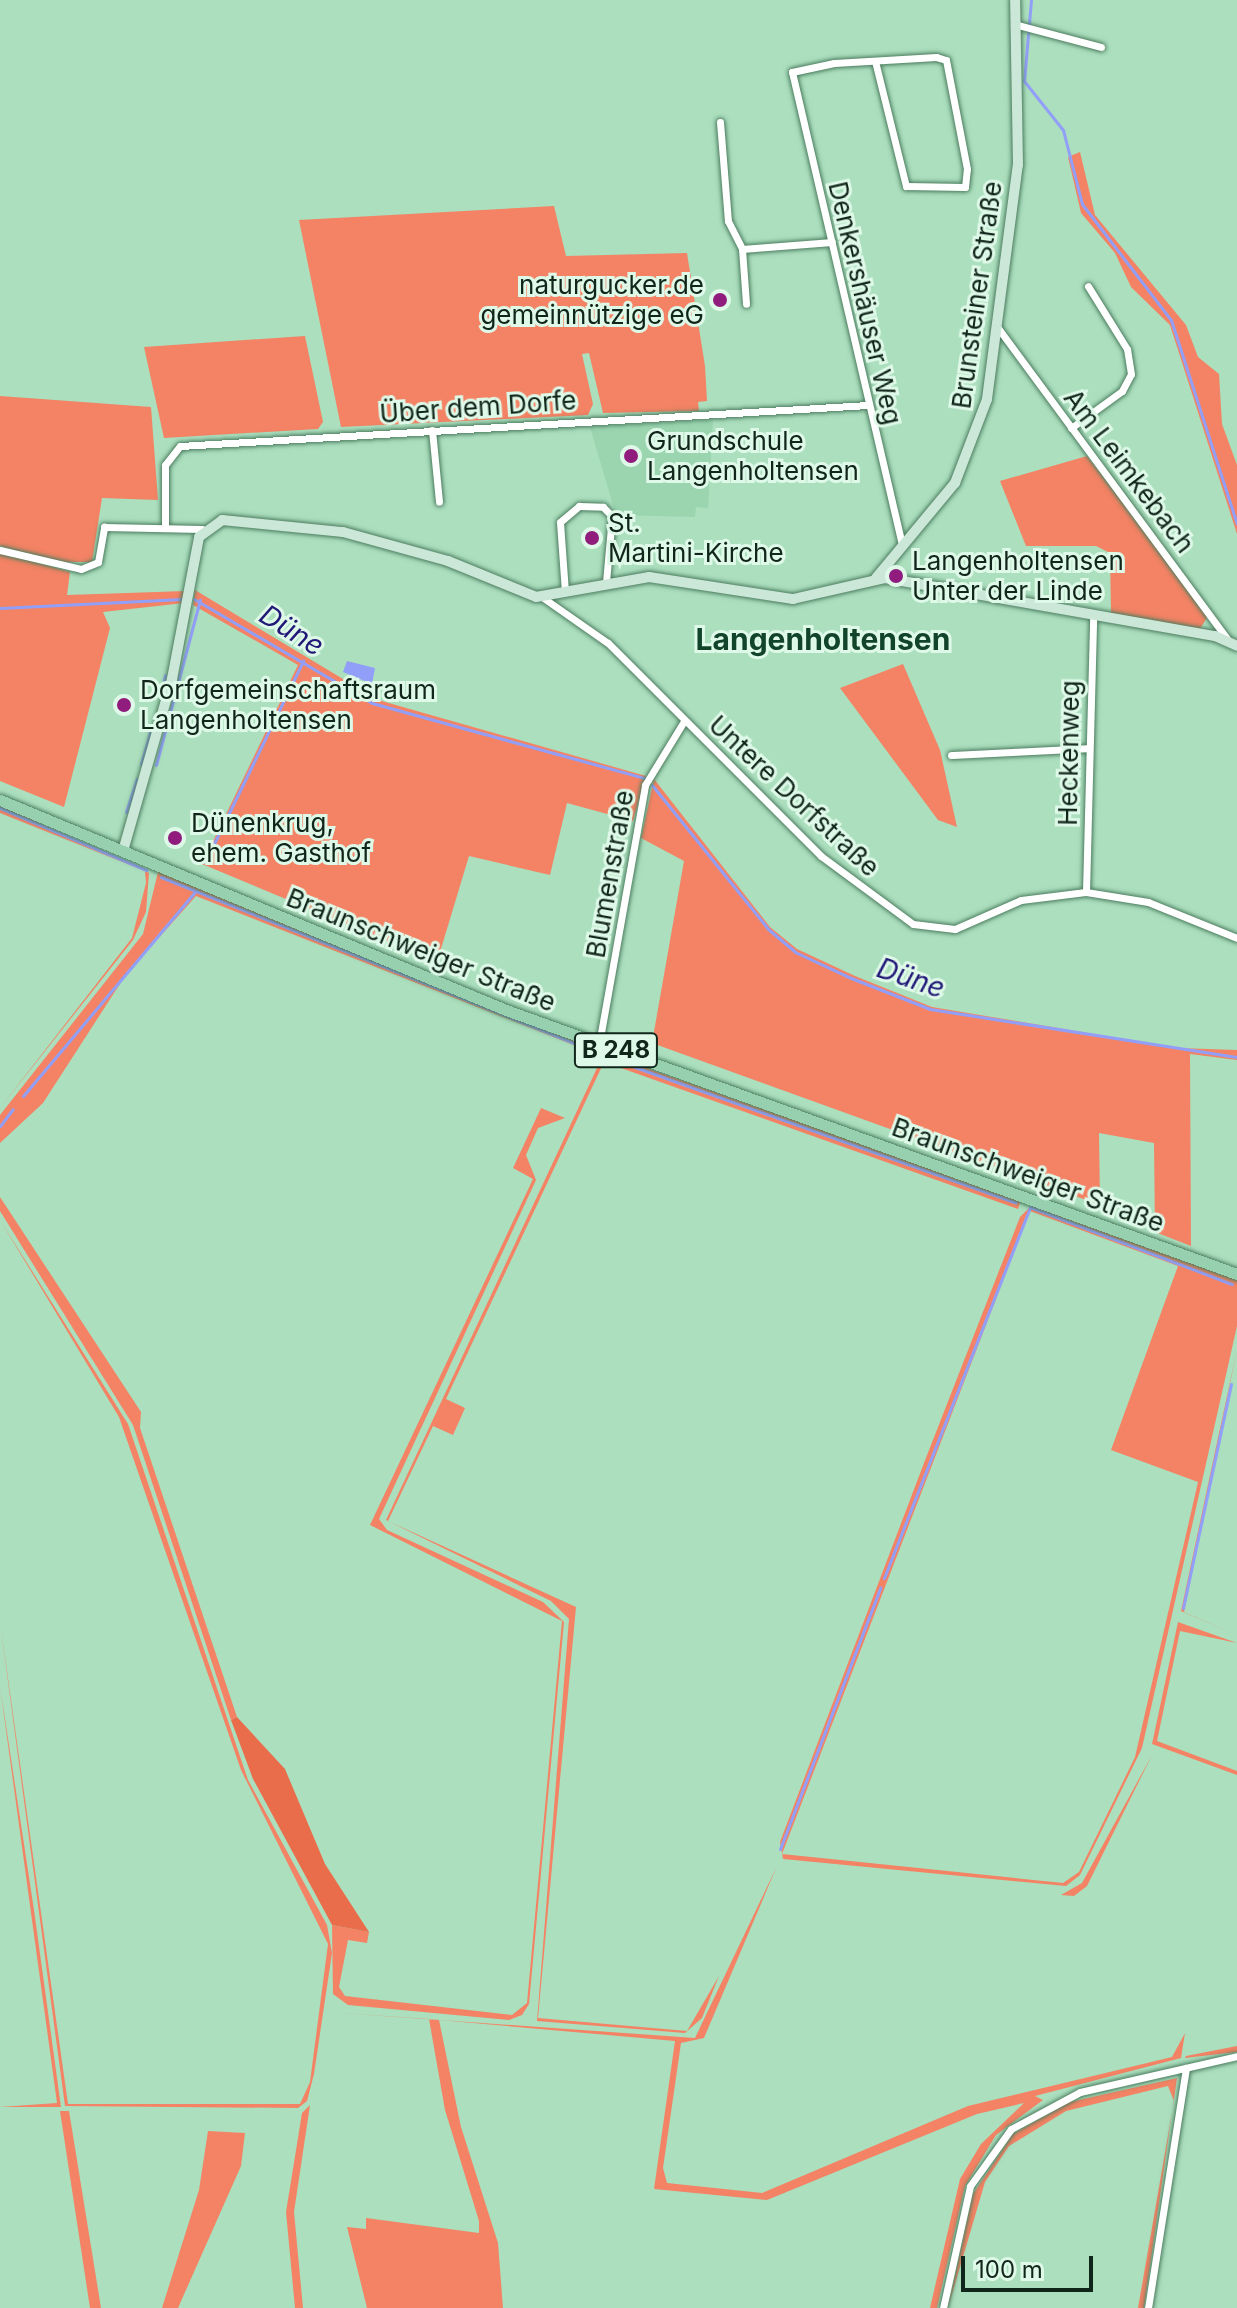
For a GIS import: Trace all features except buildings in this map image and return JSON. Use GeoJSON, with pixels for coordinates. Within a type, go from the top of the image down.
{"type":"FeatureCollection","features":[{"type":"Feature","properties":{"kind":"main road","name":"Braunschweiger Straße"},"geometry":{"type":"LineString","coordinates":[[0,800],[599,1044],[1237,1274]]}},
{"type":"Feature","properties":{"kind":"street","name":"Brunsteiner Straße"},"geometry":{"type":"LineString","coordinates":[[876,578],[966,463],[985,408],[998,328],[1018,153],[1020,25],[1015,0]]}},
{"type":"Feature","properties":{"kind":"street"},"geometry":{"type":"LineString","coordinates":[[1020,25],[1101,47]]}},
{"type":"Feature","properties":{"kind":"street"},"geometry":{"type":"LineString","coordinates":[[875,61],[949,62],[965,187],[915,190],[904,183],[875,61]]}},
{"type":"Feature","properties":{"kind":"street","name":"Denkershäuser Weg"},"geometry":{"type":"LineString","coordinates":[[875,61],[792,72],[902,543]]}},
{"type":"Feature","properties":{"kind":"street"},"geometry":{"type":"LineString","coordinates":[[720,122],[730,233],[742,249],[746,304]]}},
{"type":"Feature","properties":{"kind":"street"},"geometry":{"type":"LineString","coordinates":[[742,249],[832,242]]}},
{"type":"Feature","properties":{"kind":"street"},"geometry":{"type":"LineString","coordinates":[[1071,428],[1122,391],[1131,374],[1127,349],[1088,286]]}},
{"type":"Feature","properties":{"kind":"street","name":"Am Leimkebach"},"geometry":{"type":"LineString","coordinates":[[998,328],[1234,644]]}},
{"type":"Feature","properties":{"kind":"street","name":"Über dem Dorfe"},"geometry":{"type":"LineString","coordinates":[[165,528],[165,465],[179,447],[868,405]]}},
{"type":"Feature","properties":{"kind":"street"},"geometry":{"type":"LineString","coordinates":[[432,430],[439,502]]}},
{"type":"Feature","properties":{"kind":"street"},"geometry":{"type":"LineString","coordinates":[[565,592],[563,515],[586,505],[610,512],[606,582]]}},
{"type":"Feature","properties":{"kind":"street"},"geometry":{"type":"LineString","coordinates":[[0,550],[81,569],[98,562],[104,527],[202,529],[241,519],[311,525],[438,558],[542,597],[606,582],[667,578],[793,599],[876,578],[1234,644]]}},
{"type":"Feature","properties":{"kind":"street"},"geometry":{"type":"LineString","coordinates":[[123,851],[188,605],[202,529]]}},
{"type":"Feature","properties":{"kind":"street","name":"Untere Dorfstraße"},"geometry":{"type":"LineString","coordinates":[[542,597],[603,638],[821,856],[913,924],[955,929],[1021,900],[1086,892],[1159,906],[1237,938]]}},
{"type":"Feature","properties":{"kind":"street","name":"Heckenweg"},"geometry":{"type":"LineString","coordinates":[[1086,892],[1093,616]]}},
{"type":"Feature","properties":{"kind":"street","name":"Blumenstraße"},"geometry":{"type":"LineString","coordinates":[[599,1044],[645,785],[684,721]]}},
{"type":"Feature","properties":{"kind":"street"},"geometry":{"type":"LineString","coordinates":[[951,755],[1088,748]]}},
{"type":"Feature","properties":{"kind":"street"},"geometry":{"type":"LineString","coordinates":[[943,2308],[965,2200],[997,2142],[1066,2097],[1237,2056]]}},
{"type":"Feature","properties":{"kind":"street"},"geometry":{"type":"LineString","coordinates":[[1148,2308],[1186,2068]]}},
{"type":"Feature","properties":{"kind":"shaded area"},"geometry":{"type":"Polygon","coordinates":[[[1080,152],[1095,215],[1186,325],[1198,357],[1219,374],[1222,424],[1237,465],[1237,534],[1170,325],[1131,287],[1115,253],[1081,213],[1068,157],[1080,152]]]}},
{"type":"Feature","properties":{"kind":"shaded area"},"geometry":{"type":"Polygon","coordinates":[[[554,206],[566,256],[687,253],[705,366],[707,401],[698,402],[699,411],[603,413],[589,353],[582,354],[593,404],[588,415],[341,427],[299,220],[554,206]]]}},
{"type":"Feature","properties":{"kind":"shaded area"},"geometry":{"type":"Polygon","coordinates":[[[305,336],[323,422],[318,429],[164,438],[144,347],[305,336]]]}},
{"type":"Feature","properties":{"kind":"shaded area"},"geometry":{"type":"Polygon","coordinates":[[[0,396],[151,407],[158,500],[102,498],[92,562],[51,562],[0,546],[0,396]]]}},
{"type":"Feature","properties":{"kind":"shaded area"},"geometry":{"type":"Polygon","coordinates":[[[713,420],[708,508],[696,507],[695,517],[616,515],[590,427],[713,420]]]}},
{"type":"Feature","properties":{"kind":"shaded area"},"geometry":{"type":"Polygon","coordinates":[[[1087,456],[1208,616],[1200,629],[1111,614],[1110,553],[1096,546],[1026,546],[1000,481],[1087,456]]]}},
{"type":"Feature","properties":{"kind":"shaded area"},"geometry":{"type":"Polygon","coordinates":[[[0,552],[70,572],[67,595],[186,591],[184,603],[103,612],[110,628],[64,807],[0,781],[0,552]]]}},
{"type":"Feature","properties":{"kind":"shaded area"},"geometry":{"type":"Polygon","coordinates":[[[195,590],[378,700],[646,776],[633,821],[567,803],[550,875],[469,856],[437,962],[202,864],[298,665],[193,605],[195,590]]]}},
{"type":"Feature","properties":{"kind":"shaded area"},"geometry":{"type":"Polygon","coordinates":[[[903,664],[940,750],[957,827],[938,820],[840,688],[903,664]]]}},
{"type":"Feature","properties":{"kind":"shaded area"},"geometry":{"type":"Polygon","coordinates":[[[654,779],[770,927],[797,949],[855,976],[932,1007],[1178,1048],[1237,1050],[1237,1060],[1190,1054],[1191,1246],[1155,1232],[1154,1143],[1099,1133],[1100,1205],[652,1043],[684,861],[641,838],[654,779]]]}},
{"type":"Feature","properties":{"kind":"shaded area"},"geometry":{"type":"Polygon","coordinates":[[[0,805],[142,870],[0,813],[0,805]]]}},
{"type":"Feature","properties":{"kind":"shaded area"},"geometry":{"type":"Polygon","coordinates":[[[145,871],[149,873],[146,912],[133,940],[0,1108],[132,938],[146,883],[145,871]]]}},
{"type":"Feature","properties":{"kind":"shaded area"},"geometry":{"type":"Polygon","coordinates":[[[158,872],[586,1044],[594,1053],[196,896],[125,976],[43,1103],[0,1143],[0,1115],[143,934],[158,872]]]}},
{"type":"Feature","properties":{"kind":"shaded area"},"geometry":{"type":"Polygon","coordinates":[[[604,1053],[1021,1200],[1018,1209],[604,1062],[446,1399],[465,1408],[453,1435],[433,1426],[388,1521],[604,1053]]]}},
{"type":"Feature","properties":{"kind":"shaded area"},"geometry":{"type":"Polygon","coordinates":[[[541,1108],[565,1118],[538,1128],[526,1155],[536,1180],[379,1519],[387,1530],[543,1602],[564,1622],[529,2004],[522,2015],[509,2020],[348,2005],[333,1994],[332,1925],[369,1932],[367,1943],[348,1940],[339,1987],[345,1996],[512,2015],[527,2003],[562,1621],[370,1525],[533,1179],[513,1168],[541,1108]]]}},
{"type":"Feature","properties":{"kind":"shaded area"},"geometry":{"type":"Polygon","coordinates":[[[0,1197],[141,1412],[140,1428],[237,1717],[231,1720],[133,1425],[0,1211],[0,1197]]]}},
{"type":"Feature","properties":{"kind":"shaded area"},"geometry":{"type":"Polygon","coordinates":[[[1032,1205],[1237,1280],[1237,1326],[1142,1748],[1080,1875],[1066,1886],[783,1859],[782,1854],[780,1842],[1020,1217],[1032,1205]],[[1030,1211],[782,1854],[1063,1883],[1079,1872],[1135,1757],[1198,1482],[1111,1450],[1178,1266],[1030,1211]]]}},
{"type":"Feature","properties":{"kind":"shaded area"},"geometry":{"type":"Polygon","coordinates":[[[0,1220],[128,1424],[248,1780],[327,1925],[332,1953],[314,2074],[307,2101],[298,2108],[65,2106],[0,1622],[68,2104],[300,2104],[310,2082],[328,1944],[241,1770],[119,1417],[0,1220]]]}},
{"type":"Feature","properties":{"kind":"shaded area"},"geometry":{"type":"Polygon","coordinates":[[[1237,1349],[1184,1612],[1237,1635],[1181,1611],[1237,1349]]]}},
{"type":"Feature","properties":{"kind":"shaded area"},"geometry":{"type":"Polygon","coordinates":[[[389,1521],[576,1607],[538,2018],[687,2031],[719,1976],[702,2018],[685,2033],[537,2021],[569,1619],[551,1601],[389,1521]]]}},
{"type":"Feature","properties":{"kind":"shaded area"},"geometry":{"type":"Polygon","coordinates":[[[1178,1622],[1237,1643],[1180,1631],[1157,1741],[1237,1771],[1237,1775],[1152,1744],[1178,1622]]]}},
{"type":"Feature","properties":{"kind":"shaded area"},"geometry":{"type":"Polygon","coordinates":[[[0,1686],[61,2107],[0,2107],[57,2103],[0,1686]]]}},
{"type":"Feature","properties":{"kind":"shaded area"},"geometry":{"type":"Polygon","coordinates":[[[237,1717],[285,1769],[325,1864],[369,1932],[332,1925],[253,1779],[231,1720],[237,1717]]]}},
{"type":"Feature","properties":{"kind":"shaded area"},"geometry":{"type":"Polygon","coordinates":[[[1152,1755],[1087,1886],[1074,1896],[1061,1895],[1082,1883],[1152,1755]]]}},
{"type":"Feature","properties":{"kind":"shaded area"},"geometry":{"type":"Polygon","coordinates":[[[777,1866],[704,2038],[681,2043],[663,2168],[667,2183],[762,2193],[968,2106],[1172,2057],[1185,2033],[1181,2058],[1035,2096],[1043,2100],[996,2135],[965,2186],[937,2308],[930,2308],[960,2179],[981,2144],[1024,2103],[977,2114],[767,2200],[654,2189],[675,2041],[439,2020],[461,2127],[498,2243],[503,2308],[367,2308],[347,2227],[366,2229],[366,2218],[479,2233],[479,2221],[445,2110],[429,2019],[695,2038],[777,1866]]]}},
{"type":"Feature","properties":{"kind":"shaded area"},"geometry":{"type":"Polygon","coordinates":[[[1237,2046],[1237,2052],[1185,2058],[1186,2056],[1237,2046]]]}},
{"type":"Feature","properties":{"kind":"shaded area"},"geometry":{"type":"Polygon","coordinates":[[[1177,2078],[1174,2100],[1168,2086],[1066,2111],[1009,2146],[985,2182],[948,2308],[973,2194],[1013,2134],[1070,2102],[1177,2078]]]}},
{"type":"Feature","properties":{"kind":"shaded area"},"geometry":{"type":"Polygon","coordinates":[[[310,2105],[294,2212],[303,2308],[295,2308],[286,2212],[302,2113],[310,2105]]]}},
{"type":"Feature","properties":{"kind":"shaded area"},"geometry":{"type":"Polygon","coordinates":[[[60,2111],[69,2111],[101,2308],[90,2308],[60,2111]]]}},
{"type":"Feature","properties":{"kind":"shaded area"},"geometry":{"type":"Polygon","coordinates":[[[1172,2111],[1144,2308],[1138,2308],[1172,2111]]]}},
{"type":"Feature","properties":{"kind":"shaded area"},"geometry":{"type":"Polygon","coordinates":[[[208,2131],[245,2133],[241,2166],[178,2308],[162,2308],[199,2190],[208,2131]]]}},
{"type":"Feature","properties":{"kind":"water"},"geometry":{"type":"Polygon","coordinates":[[[347,661],[375,668],[372,684],[343,672],[347,661]]]}},
{"type":"Feature","properties":{"kind":"waterway"},"geometry":{"type":"LineString","coordinates":[[1031,0],[1024,81],[1063,130],[1082,204],[1171,320],[1237,524]]}},
{"type":"Feature","properties":{"kind":"waterway","name":"Düne"},"geometry":{"type":"LineString","coordinates":[[0,608],[183,599]]}},
{"type":"Feature","properties":{"kind":"waterway","name":"Düne"},"geometry":{"type":"LineString","coordinates":[[194,599],[372,703],[644,778]]}},
{"type":"Feature","properties":{"kind":"waterway"},"geometry":{"type":"LineString","coordinates":[[156,765],[200,600]]}},
{"type":"Feature","properties":{"kind":"waterway"},"geometry":{"type":"LineString","coordinates":[[205,862],[303,661]]}},
{"type":"Feature","properties":{"kind":"waterway"},"geometry":{"type":"LineString","coordinates":[[163,685],[165,675]]}},
{"type":"Feature","properties":{"kind":"waterway"},"geometry":{"type":"LineString","coordinates":[[141,764],[151,728]]}},
{"type":"Feature","properties":{"kind":"waterway"},"geometry":{"type":"LineString","coordinates":[[126,812],[137,779]]}},
{"type":"Feature","properties":{"kind":"waterway","name":"Düne"},"geometry":{"type":"LineString","coordinates":[[652,785],[768,929],[795,952],[930,1009],[1237,1057]]}},
{"type":"Feature","properties":{"kind":"waterway"},"geometry":{"type":"LineString","coordinates":[[0,808],[146,870]]}},
{"type":"Feature","properties":{"kind":"waterway"},"geometry":{"type":"LineString","coordinates":[[161,877],[591,1050]]}},
{"type":"Feature","properties":{"kind":"waterway"},"geometry":{"type":"LineString","coordinates":[[23,1096],[195,892]]}},
{"type":"Feature","properties":{"kind":"waterway"},"geometry":{"type":"LineString","coordinates":[[604,1056],[1016,1203]]}},
{"type":"Feature","properties":{"kind":"waterway"},"geometry":{"type":"LineString","coordinates":[[0,1126],[13,1109]]}},
{"type":"Feature","properties":{"kind":"waterway"},"geometry":{"type":"LineString","coordinates":[[884,1578],[1030,1207],[1232,1284]]}},
{"type":"Feature","properties":{"kind":"waterway"},"geometry":{"type":"LineString","coordinates":[[1183,1608],[1231,1384]]}},
{"type":"Feature","properties":{"kind":"waterway"},"geometry":{"type":"LineString","coordinates":[[780,1849],[880,1588]]}},
{"type":"Feature","properties":{"kind":"place","name":"naturgucker.de gemeinnützige eG"},"geometry":{"type":"Point","coordinates":[720,300]}},
{"type":"Feature","properties":{"kind":"place","name":"Grundschule Langenholtensen"},"geometry":{"type":"Point","coordinates":[631,456]}},
{"type":"Feature","properties":{"kind":"place","name":"St. Martini-Kirche"},"geometry":{"type":"Point","coordinates":[592,538]}},
{"type":"Feature","properties":{"kind":"place","name":"Langenholtensen Unter der Linde"},"geometry":{"type":"Point","coordinates":[896,576]}},
{"type":"Feature","properties":{"kind":"place","name":"Dorfgemeinschaftsraum Langenholtensen"},"geometry":{"type":"Point","coordinates":[124,705]}},
{"type":"Feature","properties":{"kind":"place","name":"Dünenkrug, ehem. Gasthof"},"geometry":{"type":"Point","coordinates":[175,838]}},
{"type":"Feature","properties":{"kind":"district","name":"Langenholtensen"},"geometry":{"type":"Point","coordinates":[823,639]}}]}
